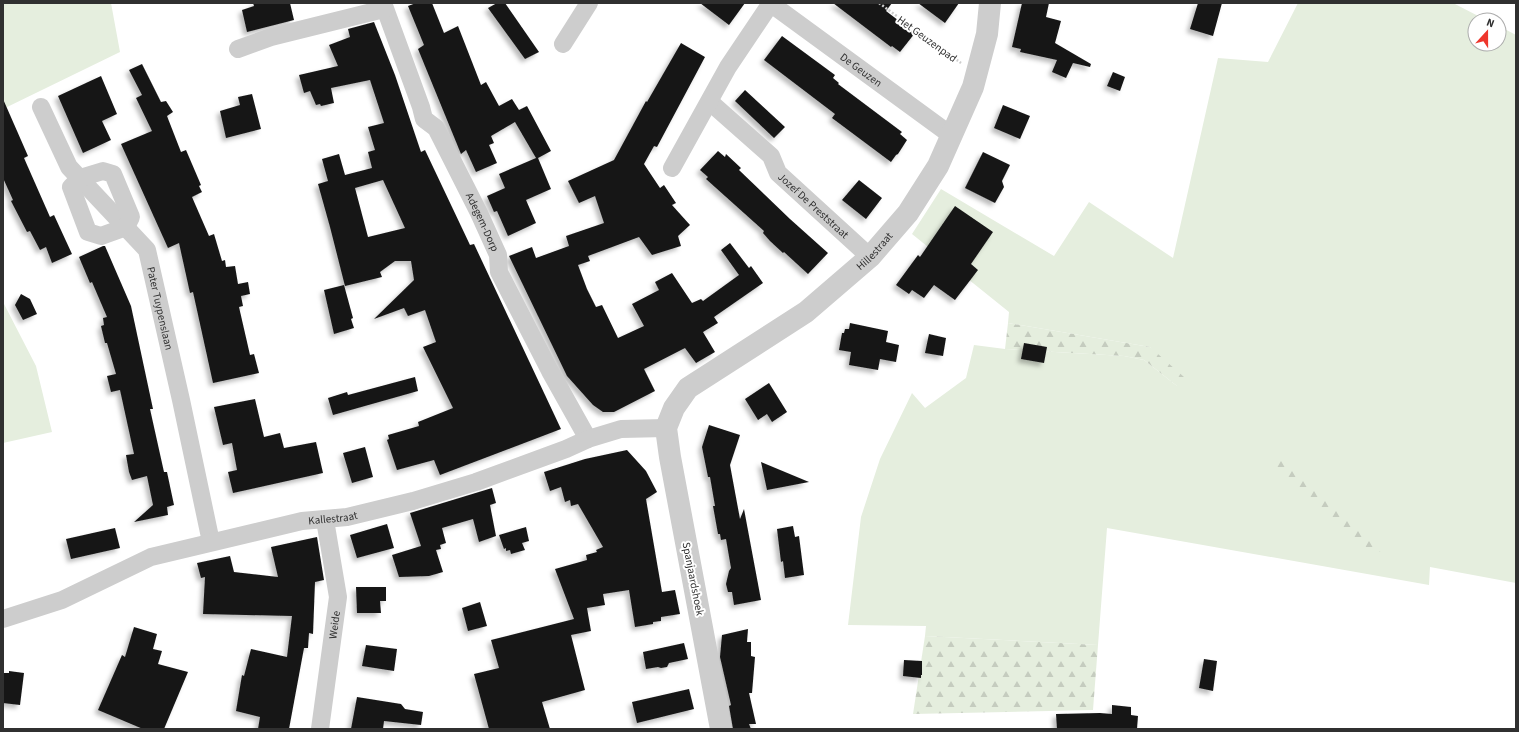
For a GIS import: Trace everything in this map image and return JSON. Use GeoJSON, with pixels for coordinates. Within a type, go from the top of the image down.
{"type":"FeatureCollection","features":[{"type":"Feature","properties":{"kind":"street"},"geometry":{"type":"LineString","coordinates":[[563,44],[589,3]]}},
{"type":"Feature","properties":{"kind":"street","name":"De Geuzen"},"geometry":{"type":"LineString","coordinates":[[710,102],[728,67],[770,3],[952,136]]}},
{"type":"Feature","properties":{"kind":"street","name":"Hillestraat"},"geometry":{"type":"LineString","coordinates":[[666,428],[674,408],[688,388],[806,312],[870,257],[908,213],[938,166],[973,87],[987,34],[990,3]]}},
{"type":"Feature","properties":{"kind":"street"},"geometry":{"type":"LineString","coordinates":[[238,49],[271,37],[384,6]]}},
{"type":"Feature","properties":{"kind":"street","name":"Adegem-Dorp"},"geometry":{"type":"LineString","coordinates":[[384,6],[424,119],[436,128],[498,255],[499,272],[550,371],[588,439]]}},
{"type":"Feature","properties":{"kind":"street"},"geometry":{"type":"LineString","coordinates":[[672,168],[710,102]]}},
{"type":"Feature","properties":{"kind":"street","name":"Jozef De Preststraat"},"geometry":{"type":"LineString","coordinates":[[710,102],[771,156],[778,173],[870,257]]}},
{"type":"Feature","properties":{"kind":"street","name":"Pater Tuypenslaan"},"geometry":{"type":"LineString","coordinates":[[41,107],[69,167],[146,250],[181,400],[211,542]]}},
{"type":"Feature","properties":{"kind":"street"},"geometry":{"type":"LineString","coordinates":[[103,171],[113,174],[131,217],[126,227],[101,236],[88,232],[71,187],[80,178],[103,171]]}},
{"type":"Feature","properties":{"kind":"street","name":"Kallestraat"},"geometry":{"type":"LineString","coordinates":[[3,619],[62,600],[151,557],[302,521],[347,517],[413,501],[476,482],[588,439],[621,429],[666,428]]}},
{"type":"Feature","properties":{"kind":"street","name":"Spanjaardshoek"},"geometry":{"type":"LineString","coordinates":[[666,428],[677,497],[721,729]]}},
{"type":"Feature","properties":{"kind":"street","name":"Weide"},"geometry":{"type":"LineString","coordinates":[[320,729],[338,597],[325,520]]}},
{"type":"Feature","properties":{"kind":"path","name":"Het Geuzenpad"},"geometry":{"type":"LineString","coordinates":[[879,3],[976,74]]}},
{"type":"Feature","properties":{"kind":"path"},"geometry":{"type":"LineString","coordinates":[[938,54],[941,49]]}},
{"type":"Feature","properties":{"kind":"green space"},"geometry":{"type":"Polygon","coordinates":[[[3,3],[111,3],[120,52],[3,109],[3,3]]]}},
{"type":"Feature","properties":{"kind":"green space"},"geometry":{"type":"Polygon","coordinates":[[[1298,3],[1453,3],[1470,12],[1467,12],[1467,52],[1507,52],[1507,30],[1516,35],[1516,583],[1430,567],[1429,585],[1107,528],[1098,645],[925,636],[926,626],[848,625],[861,517],[880,459],[912,393],[925,408],[966,378],[974,345],[1005,349],[1124,356],[1144,360],[1177,386],[1150,347],[1008,323],[1009,312],[912,234],[941,189],[1054,256],[1089,202],[1173,258],[1218,58],[1268,62],[1298,3]]]}},
{"type":"Feature","properties":{"kind":"green space"},"geometry":{"type":"Polygon","coordinates":[[[3,302],[36,366],[52,432],[3,443],[3,302]]]}},
{"type":"Feature","properties":{"kind":"green space"},"geometry":{"type":"Polygon","coordinates":[[[1008,323],[1150,347],[1184,377],[1177,386],[1144,360],[1124,356],[1005,349],[1008,323]]]}},
{"type":"Feature","properties":{"kind":"green space"},"geometry":{"type":"Polygon","coordinates":[[[1281,457],[1296,469],[1342,516],[1384,549],[1376,554],[1321,515],[1273,468],[1281,457]]]}},
{"type":"Feature","properties":{"kind":"green space"},"geometry":{"type":"Polygon","coordinates":[[[925,636],[1098,645],[1093,710],[913,714],[925,636]]]}},
{"type":"Feature","properties":{"kind":"building"},"geometry":{"type":"Polygon","coordinates":[[[253,3],[290,3],[294,20],[247,32],[242,10],[254,6],[253,3]]]}},
{"type":"Feature","properties":{"kind":"building"},"geometry":{"type":"Polygon","coordinates":[[[416,3],[432,3],[444,33],[458,26],[481,85],[486,82],[499,106],[512,99],[519,110],[527,106],[551,151],[538,158],[551,189],[526,200],[536,223],[508,236],[497,211],[494,212],[487,196],[505,188],[499,174],[536,158],[515,122],[491,136],[494,143],[489,145],[497,163],[476,172],[466,150],[461,154],[418,49],[424,45],[408,6],[416,3]]]}},
{"type":"Feature","properties":{"kind":"building"},"geometry":{"type":"Polygon","coordinates":[[[497,3],[505,3],[539,52],[525,59],[488,8],[497,3]]]}},
{"type":"Feature","properties":{"kind":"building"},"geometry":{"type":"Polygon","coordinates":[[[700,3],[745,3],[729,25],[700,3]]]}},
{"type":"Feature","properties":{"kind":"building"},"geometry":{"type":"Polygon","coordinates":[[[833,3],[892,3],[886,11],[915,33],[900,52],[892,46],[891,47],[833,3]]]}},
{"type":"Feature","properties":{"kind":"building"},"geometry":{"type":"Polygon","coordinates":[[[918,3],[959,3],[945,23],[918,3]]]}},
{"type":"Feature","properties":{"kind":"building"},"geometry":{"type":"Polygon","coordinates":[[[1022,3],[1049,3],[1046,17],[1061,21],[1055,43],[1091,64],[1090,67],[1073,63],[1066,78],[1052,72],[1057,60],[1020,52],[1021,49],[1012,47],[1022,3]]]}},
{"type":"Feature","properties":{"kind":"building"},"geometry":{"type":"Polygon","coordinates":[[[1198,3],[1222,3],[1213,36],[1190,29],[1198,3]]]}},
{"type":"Feature","properties":{"kind":"building"},"geometry":{"type":"Polygon","coordinates":[[[374,22],[395,75],[421,152],[425,150],[470,245],[474,244],[561,429],[440,475],[434,460],[397,470],[387,440],[389,439],[388,435],[419,426],[418,422],[453,408],[423,347],[436,342],[425,310],[408,316],[404,308],[374,319],[414,280],[411,261],[395,261],[380,272],[382,277],[345,286],[318,184],[328,181],[322,159],[339,154],[345,175],[372,168],[368,152],[375,150],[368,127],[384,123],[370,80],[331,88],[334,103],[321,106],[320,104],[316,105],[310,91],[304,93],[299,75],[338,66],[329,45],[350,37],[348,29],[374,22]],[[383,180],[355,188],[368,237],[405,228],[383,180]]]}},
{"type":"Feature","properties":{"kind":"building"},"geometry":{"type":"Polygon","coordinates":[[[782,36],[835,75],[833,78],[839,83],[838,84],[902,132],[900,134],[907,140],[891,162],[832,118],[835,114],[764,60],[782,36]]]}},
{"type":"Feature","properties":{"kind":"building"},"geometry":{"type":"Polygon","coordinates":[[[681,43],[705,57],[657,147],[654,146],[644,164],[660,188],[664,185],[676,203],[672,205],[690,225],[678,236],[681,246],[652,255],[639,237],[588,256],[590,261],[578,265],[596,307],[602,305],[618,338],[644,326],[632,304],[659,290],[655,282],[672,273],[692,303],[701,299],[703,301],[739,275],[721,250],[730,243],[749,268],[751,266],[763,283],[714,317],[718,323],[703,332],[715,352],[696,363],[685,348],[644,369],[655,391],[614,412],[603,412],[593,405],[567,376],[509,256],[532,247],[536,258],[569,246],[566,236],[604,223],[595,196],[579,203],[568,181],[614,160],[646,101],[647,102],[681,43]]]}},
{"type":"Feature","properties":{"kind":"building"},"geometry":{"type":"Polygon","coordinates":[[[142,64],[161,102],[166,101],[173,112],[167,116],[181,152],[186,150],[201,185],[199,186],[202,192],[192,197],[209,236],[214,234],[222,261],[225,260],[226,267],[235,266],[238,284],[248,282],[250,294],[241,296],[243,306],[239,307],[250,355],[254,354],[259,373],[213,383],[193,292],[190,293],[179,243],[168,248],[121,144],[152,131],[136,98],[142,95],[129,70],[142,64]]]}},
{"type":"Feature","properties":{"kind":"building"},"geometry":{"type":"Polygon","coordinates":[[[1113,72],[1125,77],[1120,91],[1107,86],[1113,72]]]}},
{"type":"Feature","properties":{"kind":"building"},"geometry":{"type":"Polygon","coordinates":[[[101,76],[117,114],[102,121],[111,140],[83,153],[58,96],[101,76]]]}},
{"type":"Feature","properties":{"kind":"building"},"geometry":{"type":"Polygon","coordinates":[[[745,90],[785,127],[774,138],[735,101],[745,90]]]}},
{"type":"Feature","properties":{"kind":"building"},"geometry":{"type":"Polygon","coordinates":[[[252,94],[261,129],[226,138],[220,111],[240,105],[238,97],[252,94]]]}},
{"type":"Feature","properties":{"kind":"building"},"geometry":{"type":"Polygon","coordinates":[[[3,99],[28,156],[24,158],[50,217],[54,215],[72,254],[52,263],[46,247],[40,250],[30,231],[27,232],[11,201],[13,200],[3,178],[3,99]]]}},
{"type":"Feature","properties":{"kind":"building"},"geometry":{"type":"Polygon","coordinates":[[[1003,105],[1030,116],[1020,139],[994,128],[1003,105]]]}},
{"type":"Feature","properties":{"kind":"building"},"geometry":{"type":"Polygon","coordinates":[[[718,151],[725,157],[726,154],[741,168],[739,170],[828,253],[808,274],[770,241],[763,233],[764,231],[706,179],[708,177],[700,170],[718,151]]]}},
{"type":"Feature","properties":{"kind":"building"},"geometry":{"type":"Polygon","coordinates":[[[983,152],[1010,165],[1002,181],[1004,187],[995,203],[965,188],[983,152]]]}},
{"type":"Feature","properties":{"kind":"building"},"geometry":{"type":"Polygon","coordinates":[[[859,180],[882,198],[866,219],[842,200],[859,180]]]}},
{"type":"Feature","properties":{"kind":"building"},"geometry":{"type":"Polygon","coordinates":[[[955,206],[993,232],[971,264],[978,270],[955,300],[934,285],[924,298],[912,290],[909,294],[896,285],[918,255],[920,257],[955,206]]]}},
{"type":"Feature","properties":{"kind":"building"},"geometry":{"type":"Polygon","coordinates":[[[105,246],[131,306],[153,409],[150,409],[164,472],[167,472],[174,505],[167,507],[168,515],[134,522],[153,505],[147,476],[132,480],[129,472],[126,455],[134,454],[120,390],[111,392],[107,376],[116,374],[107,343],[105,343],[101,326],[104,325],[103,318],[107,317],[92,282],[90,283],[79,257],[105,246]]]}},
{"type":"Feature","properties":{"kind":"building"},"geometry":{"type":"Polygon","coordinates":[[[344,285],[353,318],[351,319],[354,328],[334,334],[324,290],[344,285]]]}},
{"type":"Feature","properties":{"kind":"building"},"geometry":{"type":"Polygon","coordinates":[[[21,294],[30,299],[37,314],[23,320],[15,305],[21,294]]]}},
{"type":"Feature","properties":{"kind":"building"},"geometry":{"type":"Polygon","coordinates":[[[850,323],[888,331],[886,342],[899,345],[896,362],[880,359],[878,370],[849,365],[851,352],[839,350],[842,333],[844,333],[845,329],[849,329],[850,323]]]}},
{"type":"Feature","properties":{"kind":"building"},"geometry":{"type":"Polygon","coordinates":[[[929,334],[946,338],[943,356],[925,353],[929,334]]]}},
{"type":"Feature","properties":{"kind":"building"},"geometry":{"type":"Polygon","coordinates":[[[1024,343],[1047,347],[1044,363],[1021,359],[1024,343]]]}},
{"type":"Feature","properties":{"kind":"building"},"geometry":{"type":"Polygon","coordinates":[[[415,377],[418,391],[333,415],[328,398],[347,392],[348,395],[415,377]]]}},
{"type":"Feature","properties":{"kind":"building"},"geometry":{"type":"Polygon","coordinates":[[[769,383],[787,412],[772,422],[767,414],[758,420],[745,399],[769,383]]]}},
{"type":"Feature","properties":{"kind":"building"},"geometry":{"type":"Polygon","coordinates":[[[255,399],[264,437],[280,433],[284,448],[316,442],[323,473],[233,493],[228,472],[237,470],[232,443],[223,445],[214,407],[255,399]]]}},
{"type":"Feature","properties":{"kind":"building"},"geometry":{"type":"Polygon","coordinates":[[[709,425],[740,435],[730,465],[740,519],[744,509],[761,600],[734,605],[732,592],[728,592],[726,584],[731,568],[726,539],[721,540],[720,534],[718,534],[710,477],[708,477],[702,447],[709,425]]]}},
{"type":"Feature","properties":{"kind":"building"},"geometry":{"type":"Polygon","coordinates":[[[365,447],[373,477],[352,483],[343,453],[365,447]]]}},
{"type":"Feature","properties":{"kind":"building"},"geometry":{"type":"Polygon","coordinates":[[[627,450],[646,471],[657,492],[646,499],[662,592],[675,590],[680,614],[661,617],[661,621],[635,627],[629,590],[603,594],[605,605],[587,608],[591,631],[571,635],[585,690],[542,702],[550,729],[489,729],[474,674],[499,668],[491,640],[574,619],[555,569],[587,560],[586,555],[597,552],[596,550],[603,547],[578,504],[571,506],[570,500],[565,502],[561,487],[550,491],[544,472],[585,459],[627,450]]]}},
{"type":"Feature","properties":{"kind":"building"},"geometry":{"type":"Polygon","coordinates":[[[761,462],[809,482],[767,490],[761,462]]]}},
{"type":"Feature","properties":{"kind":"building"},"geometry":{"type":"Polygon","coordinates":[[[492,488],[496,503],[490,505],[496,536],[479,542],[473,519],[442,528],[446,543],[440,545],[441,549],[436,550],[443,572],[429,576],[399,577],[392,555],[421,546],[410,513],[492,488]]]}},
{"type":"Feature","properties":{"kind":"building"},"geometry":{"type":"Polygon","coordinates":[[[387,524],[394,548],[357,558],[350,535],[387,524]]]}},
{"type":"Feature","properties":{"kind":"building"},"geometry":{"type":"Polygon","coordinates":[[[793,526],[795,537],[799,536],[804,575],[785,578],[783,561],[781,562],[777,529],[793,526]]]}},
{"type":"Feature","properties":{"kind":"building"},"geometry":{"type":"Polygon","coordinates":[[[526,527],[529,541],[522,543],[525,550],[511,554],[510,550],[506,551],[506,548],[504,549],[499,535],[526,527]]]}},
{"type":"Feature","properties":{"kind":"building"},"geometry":{"type":"Polygon","coordinates":[[[115,528],[120,548],[71,559],[66,539],[115,528]]]}},
{"type":"Feature","properties":{"kind":"building"},"geometry":{"type":"Polygon","coordinates":[[[317,537],[324,580],[315,582],[313,634],[309,633],[308,648],[304,648],[289,729],[258,729],[260,717],[236,711],[242,675],[244,676],[251,649],[287,657],[292,616],[203,614],[205,577],[201,578],[197,563],[230,556],[234,572],[278,577],[271,547],[317,537]]]}},
{"type":"Feature","properties":{"kind":"building"},"geometry":{"type":"Polygon","coordinates":[[[356,587],[386,587],[386,601],[380,601],[381,613],[357,613],[356,587]]]}},
{"type":"Feature","properties":{"kind":"building"},"geometry":{"type":"Polygon","coordinates":[[[480,602],[487,626],[468,631],[462,608],[480,602]]]}},
{"type":"Feature","properties":{"kind":"building"},"geometry":{"type":"Polygon","coordinates":[[[134,627],[157,634],[153,649],[162,651],[158,664],[188,672],[164,729],[143,729],[98,710],[122,655],[125,657],[134,627]]]}},
{"type":"Feature","properties":{"kind":"building"},"geometry":{"type":"Polygon","coordinates":[[[748,629],[747,642],[751,642],[751,656],[755,657],[752,693],[749,693],[756,724],[749,724],[751,729],[733,729],[729,706],[731,705],[720,657],[722,635],[748,629]]]}},
{"type":"Feature","properties":{"kind":"building"},"geometry":{"type":"Polygon","coordinates":[[[684,643],[688,659],[669,663],[667,667],[646,669],[643,652],[684,643]]]}},
{"type":"Feature","properties":{"kind":"building"},"geometry":{"type":"Polygon","coordinates":[[[366,645],[397,649],[394,671],[362,666],[366,645]]]}},
{"type":"Feature","properties":{"kind":"building"},"geometry":{"type":"Polygon","coordinates":[[[1204,659],[1217,661],[1213,691],[1199,688],[1204,659]]]}},
{"type":"Feature","properties":{"kind":"building"},"geometry":{"type":"Polygon","coordinates":[[[904,660],[922,661],[921,678],[903,676],[904,660]]]}},
{"type":"Feature","properties":{"kind":"building"},"geometry":{"type":"Polygon","coordinates":[[[9,671],[24,673],[20,705],[3,703],[3,673],[9,673],[9,671]]]}},
{"type":"Feature","properties":{"kind":"building"},"geometry":{"type":"Polygon","coordinates":[[[689,689],[694,709],[637,723],[632,702],[689,689]]]}},
{"type":"Feature","properties":{"kind":"building"},"geometry":{"type":"Polygon","coordinates":[[[357,697],[401,704],[405,709],[423,712],[421,725],[384,721],[383,729],[351,729],[357,697]]]}},
{"type":"Feature","properties":{"kind":"building"},"geometry":{"type":"Polygon","coordinates":[[[1112,705],[1131,707],[1131,715],[1138,716],[1137,729],[1057,729],[1056,714],[1112,714],[1112,705]]]}}]}
